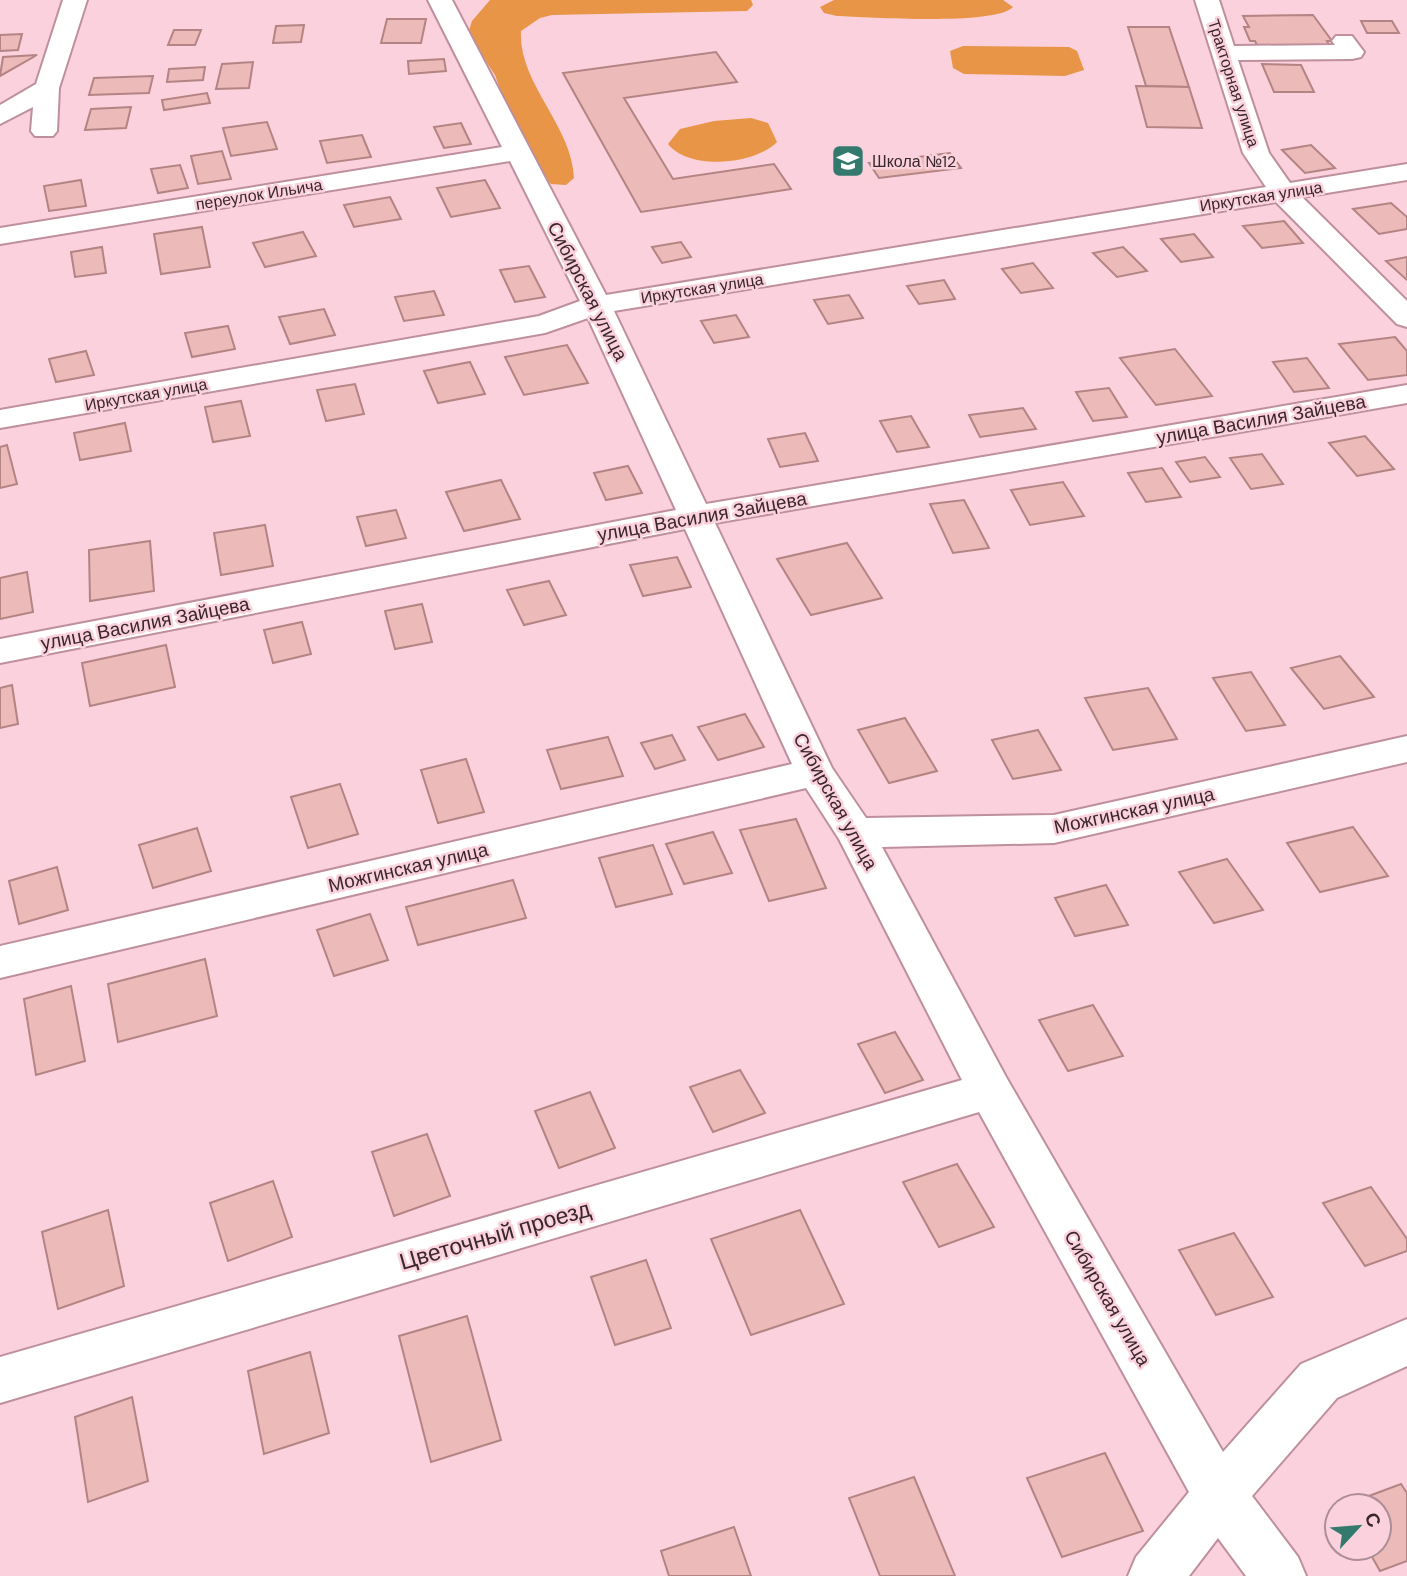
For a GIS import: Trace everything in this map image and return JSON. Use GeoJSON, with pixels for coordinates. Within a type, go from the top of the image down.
{"type":"FeatureCollection","features":[{"type":"Feature","properties":{"kind":"street"},"geometry":{"type":"LineString","coordinates":[[44,131],[47,88],[75,0]]}},
{"type":"Feature","properties":{"kind":"street","name":"Сибирская улица"},"geometry":{"type":"LineString","coordinates":[[440,0],[597,305],[815,772],[855,833],[990,1090],[1219,1495],[1279,1576]]}},
{"type":"Feature","properties":{"kind":"street","name":"Тракторная улица"},"geometry":{"type":"LineString","coordinates":[[1206,0],[1256,153],[1283,193],[1407,318]]}},
{"type":"Feature","properties":{"kind":"street"},"geometry":{"type":"LineString","coordinates":[[1224,53],[1352,52],[1344,41]]}},
{"type":"Feature","properties":{"kind":"street"},"geometry":{"type":"LineString","coordinates":[[0,116],[47,88]]}},
{"type":"Feature","properties":{"kind":"street","name":"переулок Ильича"},"geometry":{"type":"LineString","coordinates":[[0,236],[517,152]]}},
{"type":"Feature","properties":{"kind":"street","name":"Иркутская улица"},"geometry":{"type":"LineString","coordinates":[[0,419],[545,324],[597,305],[1407,172]]}},
{"type":"Feature","properties":{"kind":"street","name":"улица Василия Зайцева"},"geometry":{"type":"LineString","coordinates":[[0,651],[697,516],[1407,394]]}},
{"type":"Feature","properties":{"kind":"street","name":"Можгинская улица"},"geometry":{"type":"LineString","coordinates":[[855,833],[1054,829],[1407,749]]}},
{"type":"Feature","properties":{"kind":"street","name":"Можгинская улица"},"geometry":{"type":"LineString","coordinates":[[0,962],[815,772]]}},
{"type":"Feature","properties":{"kind":"street","name":"Цветочный проезд"},"geometry":{"type":"LineString","coordinates":[[0,1380],[990,1090]]}},
{"type":"Feature","properties":{"kind":"street"},"geometry":{"type":"LineString","coordinates":[[1155,1576],[1219,1495],[1319,1381],[1407,1342]]}},
{"type":"Feature","properties":{"kind":"shaded area"},"geometry":{"type":"Polygon","coordinates":[[[490,0],[751,0],[753,5],[747,11],[552,15],[540,18],[521,31],[522,50],[528,68],[556,122],[571,159],[574,178],[566,185],[551,184],[522,150],[495,75],[468,34],[472,21],[490,0]]]}},
{"type":"Feature","properties":{"kind":"shaded area"},"geometry":{"type":"Polygon","coordinates":[[[834,0],[1003,0],[1013,7],[982,17],[930,19],[837,16],[824,13],[820,7],[834,0]]]}},
{"type":"Feature","properties":{"kind":"shaded area"},"geometry":{"type":"Polygon","coordinates":[[[963,46],[1069,47],[1077,51],[1084,70],[1065,76],[964,74],[953,68],[950,51],[963,46]]]}},
{"type":"Feature","properties":{"kind":"shaded area"},"geometry":{"type":"Polygon","coordinates":[[[751,118],[768,123],[777,142],[754,156],[722,162],[706,161],[678,153],[668,144],[680,129],[714,121],[751,118]]]}},
{"type":"Feature","properties":{"kind":"building"},"geometry":{"type":"Polygon","coordinates":[[[1313,15],[1332,41],[1327,41],[1331,49],[1259,49],[1255,41],[1250,41],[1244,27],[1249,27],[1243,16],[1313,15]]]}},
{"type":"Feature","properties":{"kind":"building"},"geometry":{"type":"Polygon","coordinates":[[[387,19],[426,19],[421,43],[381,43],[387,19]]]}},
{"type":"Feature","properties":{"kind":"building"},"geometry":{"type":"Polygon","coordinates":[[[1361,21],[1392,21],[1399,33],[1367,33],[1361,21]]]}},
{"type":"Feature","properties":{"kind":"building"},"geometry":{"type":"Polygon","coordinates":[[[304,25],[301,42],[273,43],[276,26],[304,25]]]}},
{"type":"Feature","properties":{"kind":"building"},"geometry":{"type":"Polygon","coordinates":[[[1128,27],[1169,27],[1189,87],[1146,86],[1128,27]]]}},
{"type":"Feature","properties":{"kind":"building"},"geometry":{"type":"Polygon","coordinates":[[[174,30],[201,30],[195,45],[168,45],[174,30]]]}},
{"type":"Feature","properties":{"kind":"building"},"geometry":{"type":"Polygon","coordinates":[[[22,34],[18,50],[0,51],[0,35],[22,34]]]}},
{"type":"Feature","properties":{"kind":"building"},"geometry":{"type":"Polygon","coordinates":[[[716,52],[737,82],[624,98],[673,179],[774,164],[791,189],[641,212],[563,73],[716,52]]]}},
{"type":"Feature","properties":{"kind":"building"},"geometry":{"type":"Polygon","coordinates":[[[37,55],[0,76],[3,57],[37,55]]]}},
{"type":"Feature","properties":{"kind":"building"},"geometry":{"type":"Polygon","coordinates":[[[444,59],[446,71],[409,74],[408,61],[444,59]]]}},
{"type":"Feature","properties":{"kind":"building"},"geometry":{"type":"Polygon","coordinates":[[[253,62],[249,88],[216,89],[222,64],[253,62]]]}},
{"type":"Feature","properties":{"kind":"building"},"geometry":{"type":"Polygon","coordinates":[[[1262,64],[1301,65],[1314,92],[1274,92],[1262,64]]]}},
{"type":"Feature","properties":{"kind":"building"},"geometry":{"type":"Polygon","coordinates":[[[205,67],[203,80],[167,82],[169,69],[205,67]]]}},
{"type":"Feature","properties":{"kind":"building"},"geometry":{"type":"Polygon","coordinates":[[[153,76],[149,93],[89,95],[94,78],[153,76]]]}},
{"type":"Feature","properties":{"kind":"building"},"geometry":{"type":"Polygon","coordinates":[[[1136,86],[1189,87],[1202,128],[1147,127],[1136,86]]]}},
{"type":"Feature","properties":{"kind":"building"},"geometry":{"type":"Polygon","coordinates":[[[207,93],[210,103],[164,110],[162,100],[207,93]]]}},
{"type":"Feature","properties":{"kind":"building"},"geometry":{"type":"Polygon","coordinates":[[[131,107],[126,128],[85,130],[91,109],[131,107]]]}},
{"type":"Feature","properties":{"kind":"building"},"geometry":{"type":"Polygon","coordinates":[[[267,122],[277,149],[231,156],[223,128],[267,122]]]}},
{"type":"Feature","properties":{"kind":"building"},"geometry":{"type":"Polygon","coordinates":[[[461,123],[471,144],[444,148],[434,127],[461,123]]]}},
{"type":"Feature","properties":{"kind":"building"},"geometry":{"type":"Polygon","coordinates":[[[362,135],[371,157],[327,163],[320,141],[362,135]]]}},
{"type":"Feature","properties":{"kind":"building"},"geometry":{"type":"Polygon","coordinates":[[[1311,145],[1335,168],[1305,173],[1282,150],[1311,145]]]}},
{"type":"Feature","properties":{"kind":"building"},"geometry":{"type":"Polygon","coordinates":[[[222,151],[231,179],[198,184],[191,156],[222,151]]]}},
{"type":"Feature","properties":{"kind":"building"},"geometry":{"type":"Polygon","coordinates":[[[950,153],[961,168],[879,178],[869,163],[950,153]]]}},
{"type":"Feature","properties":{"kind":"building"},"geometry":{"type":"Polygon","coordinates":[[[180,165],[188,188],[158,193],[151,169],[180,165]]]}},
{"type":"Feature","properties":{"kind":"building"},"geometry":{"type":"Polygon","coordinates":[[[81,180],[86,206],[49,211],[44,186],[81,180]]]}},
{"type":"Feature","properties":{"kind":"building"},"geometry":{"type":"Polygon","coordinates":[[[485,180],[500,208],[451,217],[437,188],[485,180]]]}},
{"type":"Feature","properties":{"kind":"building"},"geometry":{"type":"Polygon","coordinates":[[[390,197],[401,219],[354,227],[344,205],[390,197]]]}},
{"type":"Feature","properties":{"kind":"building"},"geometry":{"type":"Polygon","coordinates":[[[1391,203],[1407,217],[1407,229],[1379,234],[1353,209],[1391,203]]]}},
{"type":"Feature","properties":{"kind":"building"},"geometry":{"type":"Polygon","coordinates":[[[1284,221],[1303,243],[1262,248],[1243,226],[1284,221]]]}},
{"type":"Feature","properties":{"kind":"building"},"geometry":{"type":"Polygon","coordinates":[[[202,227],[210,267],[161,274],[154,234],[202,227]]]}},
{"type":"Feature","properties":{"kind":"building"},"geometry":{"type":"Polygon","coordinates":[[[303,232],[316,256],[265,267],[253,243],[303,232]]]}},
{"type":"Feature","properties":{"kind":"building"},"geometry":{"type":"Polygon","coordinates":[[[1194,234],[1213,257],[1181,262],[1161,239],[1194,234]]]}},
{"type":"Feature","properties":{"kind":"building"},"geometry":{"type":"Polygon","coordinates":[[[681,242],[691,257],[662,263],[652,247],[681,242]]]}},
{"type":"Feature","properties":{"kind":"building"},"geometry":{"type":"Polygon","coordinates":[[[102,247],[106,273],[75,277],[71,252],[102,247]]]}},
{"type":"Feature","properties":{"kind":"building"},"geometry":{"type":"Polygon","coordinates":[[[1123,247],[1147,271],[1117,277],[1093,253],[1123,247]]]}},
{"type":"Feature","properties":{"kind":"building"},"geometry":{"type":"Polygon","coordinates":[[[1407,257],[1407,280],[1386,261],[1407,257]]]}},
{"type":"Feature","properties":{"kind":"building"},"geometry":{"type":"Polygon","coordinates":[[[1033,263],[1053,288],[1021,293],[1002,269],[1033,263]]]}},
{"type":"Feature","properties":{"kind":"building"},"geometry":{"type":"Polygon","coordinates":[[[529,266],[545,297],[515,302],[500,270],[529,266]]]}},
{"type":"Feature","properties":{"kind":"building"},"geometry":{"type":"Polygon","coordinates":[[[944,280],[955,299],[919,304],[907,286],[944,280]]]}},
{"type":"Feature","properties":{"kind":"building"},"geometry":{"type":"Polygon","coordinates":[[[434,291],[444,315],[404,321],[395,297],[434,291]]]}},
{"type":"Feature","properties":{"kind":"building"},"geometry":{"type":"Polygon","coordinates":[[[849,295],[863,318],[828,324],[814,300],[849,295]]]}},
{"type":"Feature","properties":{"kind":"building"},"geometry":{"type":"Polygon","coordinates":[[[324,309],[335,335],[290,344],[279,317],[324,309]]]}},
{"type":"Feature","properties":{"kind":"building"},"geometry":{"type":"Polygon","coordinates":[[[736,315],[749,337],[714,343],[701,321],[736,315]]]}},
{"type":"Feature","properties":{"kind":"building"},"geometry":{"type":"Polygon","coordinates":[[[228,326],[235,349],[192,357],[185,333],[228,326]]]}},
{"type":"Feature","properties":{"kind":"building"},"geometry":{"type":"Polygon","coordinates":[[[1395,337],[1407,351],[1407,375],[1368,380],[1339,344],[1395,337]]]}},
{"type":"Feature","properties":{"kind":"building"},"geometry":{"type":"Polygon","coordinates":[[[567,345],[588,383],[524,395],[505,357],[567,345]]]}},
{"type":"Feature","properties":{"kind":"building"},"geometry":{"type":"Polygon","coordinates":[[[1175,349],[1212,396],[1156,405],[1120,358],[1175,349]]]}},
{"type":"Feature","properties":{"kind":"building"},"geometry":{"type":"Polygon","coordinates":[[[86,351],[94,375],[56,382],[49,359],[86,351]]]}},
{"type":"Feature","properties":{"kind":"building"},"geometry":{"type":"Polygon","coordinates":[[[1307,358],[1329,388],[1294,392],[1273,362],[1307,358]]]}},
{"type":"Feature","properties":{"kind":"building"},"geometry":{"type":"Polygon","coordinates":[[[470,362],[485,394],[438,403],[424,371],[470,362]]]}},
{"type":"Feature","properties":{"kind":"building"},"geometry":{"type":"Polygon","coordinates":[[[355,384],[364,414],[326,421],[317,390],[355,384]]]}},
{"type":"Feature","properties":{"kind":"building"},"geometry":{"type":"Polygon","coordinates":[[[1109,388],[1127,417],[1093,421],[1076,392],[1109,388]]]}},
{"type":"Feature","properties":{"kind":"building"},"geometry":{"type":"Polygon","coordinates":[[[241,401],[250,436],[213,442],[205,407],[241,401]]]}},
{"type":"Feature","properties":{"kind":"building"},"geometry":{"type":"Polygon","coordinates":[[[1023,408],[1036,429],[980,437],[969,415],[1023,408]]]}},
{"type":"Feature","properties":{"kind":"building"},"geometry":{"type":"Polygon","coordinates":[[[911,416],[929,447],[897,452],[880,421],[911,416]]]}},
{"type":"Feature","properties":{"kind":"building"},"geometry":{"type":"Polygon","coordinates":[[[125,423],[131,451],[80,460],[74,433],[125,423]]]}},
{"type":"Feature","properties":{"kind":"building"},"geometry":{"type":"Polygon","coordinates":[[[805,433],[818,461],[780,467],[768,439],[805,433]]]}},
{"type":"Feature","properties":{"kind":"building"},"geometry":{"type":"Polygon","coordinates":[[[1365,436],[1394,469],[1357,476],[1329,443],[1365,436]]]}},
{"type":"Feature","properties":{"kind":"building"},"geometry":{"type":"Polygon","coordinates":[[[7,445],[17,484],[0,488],[0,447],[7,445]]]}},
{"type":"Feature","properties":{"kind":"building"},"geometry":{"type":"Polygon","coordinates":[[[1262,454],[1283,484],[1251,489],[1230,458],[1262,454]]]}},
{"type":"Feature","properties":{"kind":"building"},"geometry":{"type":"Polygon","coordinates":[[[1205,457],[1220,477],[1190,482],[1176,462],[1205,457]]]}},
{"type":"Feature","properties":{"kind":"building"},"geometry":{"type":"Polygon","coordinates":[[[628,466],[642,493],[606,500],[594,473],[628,466]]]}},
{"type":"Feature","properties":{"kind":"building"},"geometry":{"type":"Polygon","coordinates":[[[1162,468],[1181,497],[1146,502],[1128,473],[1162,468]]]}},
{"type":"Feature","properties":{"kind":"building"},"geometry":{"type":"Polygon","coordinates":[[[501,480],[520,519],[464,531],[446,492],[501,480]]]}},
{"type":"Feature","properties":{"kind":"building"},"geometry":{"type":"Polygon","coordinates":[[[1063,482],[1084,516],[1030,525],[1011,490],[1063,482]]]}},
{"type":"Feature","properties":{"kind":"building"},"geometry":{"type":"Polygon","coordinates":[[[964,500],[989,548],[953,553],[930,504],[964,500]]]}},
{"type":"Feature","properties":{"kind":"building"},"geometry":{"type":"Polygon","coordinates":[[[396,510],[406,538],[366,546],[357,517],[396,510]]]}},
{"type":"Feature","properties":{"kind":"building"},"geometry":{"type":"Polygon","coordinates":[[[265,525],[273,566],[221,575],[214,533],[265,525]]]}},
{"type":"Feature","properties":{"kind":"building"},"geometry":{"type":"Polygon","coordinates":[[[150,541],[154,591],[90,601],[89,550],[150,541]]]}},
{"type":"Feature","properties":{"kind":"building"},"geometry":{"type":"Polygon","coordinates":[[[847,543],[882,598],[811,615],[777,559],[847,543]]]}},
{"type":"Feature","properties":{"kind":"building"},"geometry":{"type":"Polygon","coordinates":[[[677,557],[691,587],[643,596],[630,565],[677,557]]]}},
{"type":"Feature","properties":{"kind":"building"},"geometry":{"type":"Polygon","coordinates":[[[27,572],[33,612],[0,619],[0,578],[27,572]]]}},
{"type":"Feature","properties":{"kind":"building"},"geometry":{"type":"Polygon","coordinates":[[[549,581],[566,615],[524,625],[507,590],[549,581]]]}},
{"type":"Feature","properties":{"kind":"building"},"geometry":{"type":"Polygon","coordinates":[[[422,604],[432,642],[395,649],[385,611],[422,604]]]}},
{"type":"Feature","properties":{"kind":"building"},"geometry":{"type":"Polygon","coordinates":[[[302,622],[311,654],[273,663],[264,630],[302,622]]]}},
{"type":"Feature","properties":{"kind":"building"},"geometry":{"type":"Polygon","coordinates":[[[166,645],[175,687],[90,706],[82,663],[166,645]]]}},
{"type":"Feature","properties":{"kind":"building"},"geometry":{"type":"Polygon","coordinates":[[[1340,656],[1374,697],[1324,709],[1291,668],[1340,656]]]}},
{"type":"Feature","properties":{"kind":"building"},"geometry":{"type":"Polygon","coordinates":[[[1251,672],[1285,725],[1246,731],[1213,678],[1251,672]]]}},
{"type":"Feature","properties":{"kind":"building"},"geometry":{"type":"Polygon","coordinates":[[[12,685],[18,724],[0,728],[0,688],[12,685]]]}},
{"type":"Feature","properties":{"kind":"building"},"geometry":{"type":"Polygon","coordinates":[[[1148,688],[1177,739],[1113,750],[1085,698],[1148,688]]]}},
{"type":"Feature","properties":{"kind":"building"},"geometry":{"type":"Polygon","coordinates":[[[745,714],[764,747],[718,760],[698,727],[745,714]]]}},
{"type":"Feature","properties":{"kind":"building"},"geometry":{"type":"Polygon","coordinates":[[[905,718],[937,771],[889,783],[858,730],[905,718]]]}},
{"type":"Feature","properties":{"kind":"building"},"geometry":{"type":"Polygon","coordinates":[[[1038,730],[1061,770],[1013,779],[992,740],[1038,730]]]}},
{"type":"Feature","properties":{"kind":"building"},"geometry":{"type":"Polygon","coordinates":[[[672,735],[685,760],[655,769],[641,743],[672,735]]]}},
{"type":"Feature","properties":{"kind":"building"},"geometry":{"type":"Polygon","coordinates":[[[608,737],[623,776],[561,789],[547,750],[608,737]]]}},
{"type":"Feature","properties":{"kind":"building"},"geometry":{"type":"Polygon","coordinates":[[[466,759],[484,812],[438,823],[421,770],[466,759]]]}},
{"type":"Feature","properties":{"kind":"building"},"geometry":{"type":"Polygon","coordinates":[[[340,784],[358,834],[308,848],[291,797],[340,784]]]}},
{"type":"Feature","properties":{"kind":"building"},"geometry":{"type":"Polygon","coordinates":[[[796,819],[826,888],[769,901],[740,830],[796,819]]]}},
{"type":"Feature","properties":{"kind":"building"},"geometry":{"type":"Polygon","coordinates":[[[1353,827],[1388,876],[1320,892],[1287,843],[1353,827]]]}},
{"type":"Feature","properties":{"kind":"building"},"geometry":{"type":"Polygon","coordinates":[[[197,828],[211,871],[153,888],[139,845],[197,828]]]}},
{"type":"Feature","properties":{"kind":"building"},"geometry":{"type":"Polygon","coordinates":[[[713,832],[732,873],[684,884],[666,844],[713,832]]]}},
{"type":"Feature","properties":{"kind":"building"},"geometry":{"type":"Polygon","coordinates":[[[653,845],[672,894],[616,907],[599,858],[653,845]]]}},
{"type":"Feature","properties":{"kind":"building"},"geometry":{"type":"Polygon","coordinates":[[[1227,859],[1263,910],[1214,923],[1179,872],[1227,859]]]}},
{"type":"Feature","properties":{"kind":"building"},"geometry":{"type":"Polygon","coordinates":[[[57,867],[68,910],[19,924],[9,881],[57,867]]]}},
{"type":"Feature","properties":{"kind":"building"},"geometry":{"type":"Polygon","coordinates":[[[513,880],[526,918],[418,945],[406,907],[513,880]]]}},
{"type":"Feature","properties":{"kind":"building"},"geometry":{"type":"Polygon","coordinates":[[[1106,885],[1128,925],[1075,936],[1055,898],[1106,885]]]}},
{"type":"Feature","properties":{"kind":"building"},"geometry":{"type":"Polygon","coordinates":[[[370,914],[388,960],[334,976],[317,930],[370,914]]]}},
{"type":"Feature","properties":{"kind":"building"},"geometry":{"type":"Polygon","coordinates":[[[205,959],[217,1016],[118,1042],[108,984],[205,959]]]}},
{"type":"Feature","properties":{"kind":"building"},"geometry":{"type":"Polygon","coordinates":[[[71,986],[85,1061],[36,1075],[24,999],[71,986]]]}},
{"type":"Feature","properties":{"kind":"building"},"geometry":{"type":"Polygon","coordinates":[[[1093,1005],[1123,1056],[1068,1071],[1039,1020],[1093,1005]]]}},
{"type":"Feature","properties":{"kind":"building"},"geometry":{"type":"Polygon","coordinates":[[[895,1032],[923,1080],[885,1093],[858,1044],[895,1032]]]}},
{"type":"Feature","properties":{"kind":"building"},"geometry":{"type":"Polygon","coordinates":[[[740,1070],[765,1113],[713,1132],[690,1087],[740,1070]]]}},
{"type":"Feature","properties":{"kind":"building"},"geometry":{"type":"Polygon","coordinates":[[[590,1092],[615,1148],[559,1168],[535,1111],[590,1092]]]}},
{"type":"Feature","properties":{"kind":"building"},"geometry":{"type":"Polygon","coordinates":[[[427,1134],[450,1196],[394,1216],[372,1152],[427,1134]]]}},
{"type":"Feature","properties":{"kind":"building"},"geometry":{"type":"Polygon","coordinates":[[[957,1164],[994,1227],[939,1247],[903,1182],[957,1164]]]}},
{"type":"Feature","properties":{"kind":"building"},"geometry":{"type":"Polygon","coordinates":[[[273,1181],[292,1237],[228,1261],[210,1203],[273,1181]]]}},
{"type":"Feature","properties":{"kind":"building"},"geometry":{"type":"Polygon","coordinates":[[[1371,1187],[1407,1239],[1407,1251],[1365,1266],[1323,1203],[1371,1187]]]}},
{"type":"Feature","properties":{"kind":"building"},"geometry":{"type":"Polygon","coordinates":[[[108,1210],[124,1286],[58,1309],[42,1232],[108,1210]]]}},
{"type":"Feature","properties":{"kind":"building"},"geometry":{"type":"Polygon","coordinates":[[[800,1210],[844,1304],[751,1335],[711,1239],[800,1210]]]}},
{"type":"Feature","properties":{"kind":"building"},"geometry":{"type":"Polygon","coordinates":[[[1234,1233],[1273,1297],[1216,1315],[1179,1250],[1234,1233]]]}},
{"type":"Feature","properties":{"kind":"building"},"geometry":{"type":"Polygon","coordinates":[[[646,1260],[671,1328],[615,1345],[591,1277],[646,1260]]]}},
{"type":"Feature","properties":{"kind":"building"},"geometry":{"type":"Polygon","coordinates":[[[467,1316],[501,1440],[431,1462],[399,1336],[467,1316]]]}},
{"type":"Feature","properties":{"kind":"building"},"geometry":{"type":"Polygon","coordinates":[[[310,1352],[329,1433],[264,1454],[248,1371],[310,1352]]]}},
{"type":"Feature","properties":{"kind":"building"},"geometry":{"type":"Polygon","coordinates":[[[132,1397],[148,1481],[88,1502],[75,1417],[132,1397]]]}},
{"type":"Feature","properties":{"kind":"building"},"geometry":{"type":"Polygon","coordinates":[[[1105,1453],[1143,1531],[1062,1557],[1027,1478],[1105,1453]]]}},
{"type":"Feature","properties":{"kind":"building"},"geometry":{"type":"Polygon","coordinates":[[[914,1477],[955,1576],[880,1576],[849,1498],[914,1477]]]}},
{"type":"Feature","properties":{"kind":"building"},"geometry":{"type":"Polygon","coordinates":[[[1401,1484],[1407,1493],[1407,1561],[1380,1571],[1375,1562],[1393,1562],[1393,1492],[1380,1492],[1401,1484]]]}},
{"type":"Feature","properties":{"kind":"building"},"geometry":{"type":"Polygon","coordinates":[[[734,1527],[751,1576],[669,1576],[661,1551],[734,1527]]]}},
{"type":"Feature","properties":{"kind":"place","name":"Школа №12"},"geometry":{"type":"Point","coordinates":[848,161]}}]}
